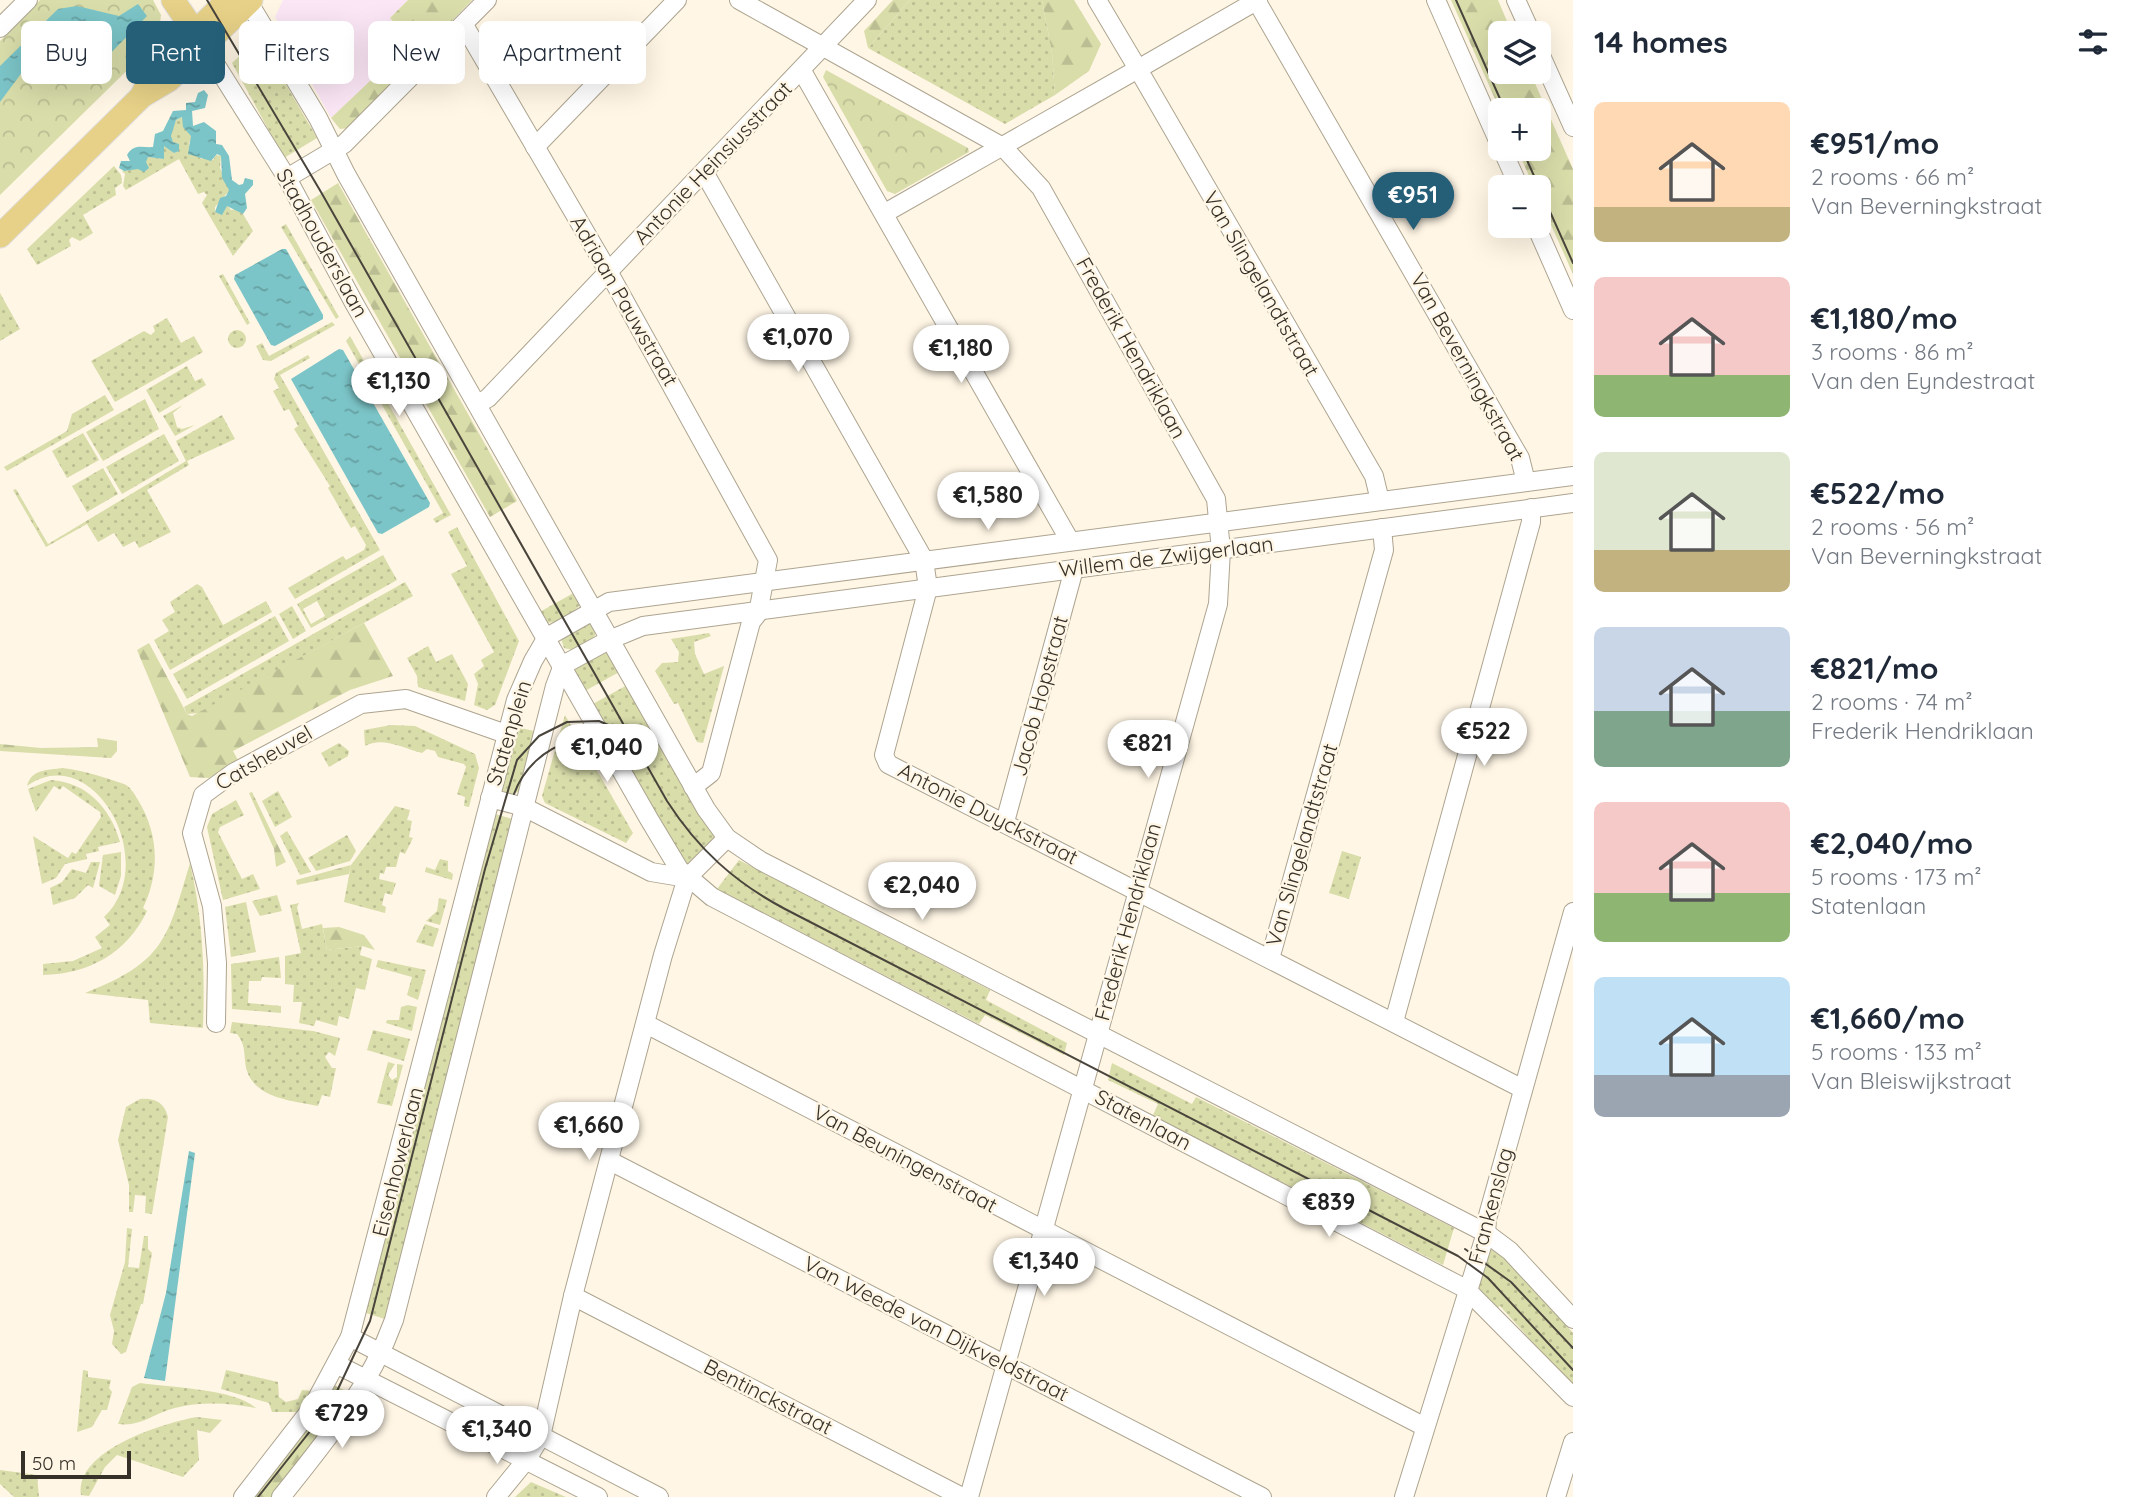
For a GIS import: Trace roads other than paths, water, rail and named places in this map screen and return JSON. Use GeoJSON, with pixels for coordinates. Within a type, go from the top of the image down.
{"type":"FeatureCollection","features":[{"type":"Feature","properties":{"kind":"main road","name":"Stadhouderslaan"},"geometry":{"type":"LineString","coordinates":[[173,0],[187,21]]}},
{"type":"Feature","properties":{"kind":"main road"},"geometry":{"type":"LineString","coordinates":[[220,21],[244,1]]}},
{"type":"Feature","properties":{"kind":"main road"},"geometry":{"type":"LineString","coordinates":[[0,236],[142,96],[148,84]]}},
{"type":"Feature","properties":{"kind":"street"},"geometry":{"type":"LineString","coordinates":[[0,28],[28,0]]}},
{"type":"Feature","properties":{"kind":"street"},"geometry":{"type":"LineString","coordinates":[[465,23],[487,0]]}},
{"type":"Feature","properties":{"kind":"street"},"geometry":{"type":"LineString","coordinates":[[535,147],[677,0]]}},
{"type":"Feature","properties":{"kind":"street","name":"Frederik Hendriklaan"},"geometry":{"type":"LineString","coordinates":[[739,0],[824,45],[1003,148],[1041,188],[1216,499],[1221,550],[1217,604],[969,1497]]}},
{"type":"Feature","properties":{"kind":"street","name":"Antonie Heinsiusstraat"},"geometry":{"type":"LineString","coordinates":[[478,404],[488,398],[867,0]]}},
{"type":"Feature","properties":{"kind":"street","name":"Van Slingelandtstraat"},"geometry":{"type":"LineString","coordinates":[[1097,0],[1374,476],[1380,501]]}},
{"type":"Feature","properties":{"kind":"street"},"geometry":{"type":"LineString","coordinates":[[886,213],[1257,0]]}},
{"type":"Feature","properties":{"kind":"street","name":"Van Beverningkstraat"},"geometry":{"type":"LineString","coordinates":[[1257,0],[1520,458],[1527,482]]}},
{"type":"Feature","properties":{"kind":"street"},"geometry":{"type":"LineString","coordinates":[[1436,0],[1488,118]]}},
{"type":"Feature","properties":{"kind":"street"},"geometry":{"type":"LineString","coordinates":[[1516,0],[1526,21]]}},
{"type":"Feature","properties":{"kind":"street"},"geometry":{"type":"LineString","coordinates":[[244,1],[335,149],[346,174],[609,640],[693,787],[727,838],[761,861],[1486,1233],[1510,1251],[1573,1319]]}},
{"type":"Feature","properties":{"kind":"street","name":"Adriaan Pauwstraat"},"geometry":{"type":"LineString","coordinates":[[465,26],[608,271],[760,544],[768,559],[763,582]]}},
{"type":"Feature","properties":{"kind":"street"},"geometry":{"type":"LineString","coordinates":[[802,71],[886,213],[1070,541]]}},
{"type":"Feature","properties":{"kind":"street"},"geometry":{"type":"LineString","coordinates":[[1551,78],[1573,127]]}},
{"type":"Feature","properties":{"kind":"street","name":"Stadhouderslaan"},"geometry":{"type":"LineString","coordinates":[[225,80],[287,178],[354,303],[547,637]]}},
{"type":"Feature","properties":{"kind":"street"},"geometry":{"type":"LineString","coordinates":[[287,178],[355,134],[405,84]]}},
{"type":"Feature","properties":{"kind":"street","name":"Antonie Duyckstraat"},"geometry":{"type":"LineString","coordinates":[[704,172],[924,560],[928,588],[884,755],[888,764],[1523,1088]]}},
{"type":"Feature","properties":{"kind":"street"},"geometry":{"type":"LineString","coordinates":[[1541,238],[1573,310]]}},
{"type":"Feature","properties":{"kind":"street","name":"Willem de Zwijgerlaan"},"geometry":{"type":"LineString","coordinates":[[763,582],[1573,476]]}},
{"type":"Feature","properties":{"kind":"street","name":"Willem de Zwijgerlaan"},"geometry":{"type":"LineString","coordinates":[[758,613],[1573,503]]}},
{"type":"Feature","properties":{"kind":"street"},"geometry":{"type":"LineString","coordinates":[[1394,1022],[1531,522],[1531,508]]}},
{"type":"Feature","properties":{"kind":"street","name":"Van Slingelandtstraat"},"geometry":{"type":"LineString","coordinates":[[1270,959],[1384,550],[1382,528]]}},
{"type":"Feature","properties":{"kind":"street","name":"Jacob Hopstraat"},"geometry":{"type":"LineString","coordinates":[[1005,822],[1074,569]]}},
{"type":"Feature","properties":{"kind":"street"},"geometry":{"type":"LineString","coordinates":[[687,878],[649,819],[547,637],[609,602],[763,582],[758,613],[751,622],[711,773],[693,787]]}},
{"type":"Feature","properties":{"kind":"street"},"geometry":{"type":"LineString","coordinates":[[563,665],[609,640],[643,626],[758,613]]}},
{"type":"Feature","properties":{"kind":"street","name":"Statenplein"},"geometry":{"type":"LineString","coordinates":[[547,637],[516,700],[490,798],[524,807],[651,872],[687,878]]}},
{"type":"Feature","properties":{"kind":"street","name":"Statenplein"},"geometry":{"type":"LineString","coordinates":[[524,807],[555,686],[563,665]]}},
{"type":"Feature","properties":{"kind":"street","name":"Catsheuvel"},"geometry":{"type":"LineString","coordinates":[[216,1023],[217,976],[212,906],[192,833],[203,795],[233,773],[361,704],[406,699],[506,734]]}},
{"type":"Feature","properties":{"kind":"street","name":"Eisenhowerlaan"},"geometry":{"type":"LineString","coordinates":[[243,1497],[297,1430],[338,1365],[350,1337],[394,1178],[490,798]]}},
{"type":"Feature","properties":{"kind":"street","name":"Eisenhowerlaan"},"geometry":{"type":"LineString","coordinates":[[281,1497],[343,1418],[368,1380],[382,1353],[394,1320],[524,807]]}},
{"type":"Feature","properties":{"kind":"street"},"geometry":{"type":"LineString","coordinates":[[496,1497],[527,1459],[541,1436],[573,1296],[663,955],[687,878],[727,838]]}},
{"type":"Feature","properties":{"kind":"street","name":"Statenlaan"},"geometry":{"type":"LineString","coordinates":[[687,878],[712,897],[1466,1289],[1573,1397]]}},
{"type":"Feature","properties":{"kind":"street","name":"Frankenslag"},"geometry":{"type":"LineString","coordinates":[[1404,1497],[1460,1319],[1466,1289],[1486,1233],[1487,1219],[1573,912]]}},
{"type":"Feature","properties":{"kind":"street","name":"Van Beuningenstraat"},"geometry":{"type":"LineString","coordinates":[[646,1024],[1425,1427]]}},
{"type":"Feature","properties":{"kind":"street","name":"Van Weede van Dijkveldstraat"},"geometry":{"type":"LineString","coordinates":[[610,1161],[1262,1497]]}},
{"type":"Feature","properties":{"kind":"street","name":"Bentinckstraat"},"geometry":{"type":"LineString","coordinates":[[573,1296],[962,1497]]}},
{"type":"Feature","properties":{"kind":"street"},"geometry":{"type":"LineString","coordinates":[[350,1337],[659,1497]]}},
{"type":"Feature","properties":{"kind":"street"},"geometry":{"type":"LineString","coordinates":[[338,1365],[598,1497]]}},
{"type":"Feature","properties":{"kind":"street"},"geometry":{"type":"LineString","coordinates":[[1556,1497],[1573,1442]]}},
{"type":"Feature","properties":{"kind":"water"},"geometry":{"type":"Polygon","coordinates":[[[138,4],[147,16],[142,21],[126,21],[126,37],[112,52],[112,21],[46,21],[58,9],[77,6],[119,16],[138,4]]]}},
{"type":"Feature","properties":{"kind":"water"},"geometry":{"type":"Polygon","coordinates":[[[21,45],[21,74],[0,102],[0,66],[21,45]]]}},
{"type":"Feature","properties":{"kind":"water"},"geometry":{"type":"Polygon","coordinates":[[[204,90],[208,95],[205,108],[192,111],[193,126],[204,122],[216,131],[216,144],[222,145],[229,156],[232,180],[239,185],[243,184],[245,178],[253,180],[253,185],[245,194],[247,208],[243,214],[227,206],[222,215],[215,212],[220,198],[226,196],[229,190],[222,178],[221,156],[217,154],[211,161],[188,154],[191,136],[183,127],[182,117],[176,120],[171,136],[173,142],[179,144],[179,151],[174,153],[164,146],[164,159],[148,157],[146,162],[149,168],[144,172],[138,169],[124,171],[119,168],[121,161],[130,161],[127,155],[133,149],[153,147],[155,134],[163,131],[173,111],[186,110],[186,103],[195,102],[198,93],[204,90]]]}},
{"type":"Feature","properties":{"kind":"water"},"geometry":{"type":"Polygon","coordinates":[[[286,249],[323,319],[275,346],[271,345],[234,279],[235,275],[286,249]]]}},
{"type":"Feature","properties":{"kind":"water"},"geometry":{"type":"Polygon","coordinates":[[[339,349],[343,350],[430,503],[429,507],[382,534],[378,533],[291,379],[339,349]]]}},
{"type":"Feature","properties":{"kind":"water"},"geometry":{"type":"Polygon","coordinates":[[[189,1151],[195,1153],[165,1381],[144,1378],[166,1293],[189,1151]]]}},
{"type":"Feature","properties":{"kind":"tram line"},"geometry":{"type":"LineString","coordinates":[[207,0],[321,192],[667,801],[691,834],[718,863],[749,887],[785,909],[1458,1256],[1488,1278],[1573,1370]]}},
{"type":"Feature","properties":{"kind":"tram line"},"geometry":{"type":"LineString","coordinates":[[1456,0],[1500,98]]}},
{"type":"Feature","properties":{"kind":"tram line"},"geometry":{"type":"LineString","coordinates":[[1527,161],[1573,263]]}},
{"type":"Feature","properties":{"kind":"tram line"},"geometry":{"type":"LineString","coordinates":[[258,1497],[330,1406],[370,1321],[485,869],[517,760],[539,736],[567,722],[599,721],[627,733]]}},
{"type":"Feature","properties":{"kind":"tram line"},"geometry":{"type":"LineString","coordinates":[[514,794],[523,776],[536,761],[551,749],[569,742],[587,739],[606,741],[624,749],[640,762]]}},
{"type":"Feature","properties":{"kind":"tram line"},"geometry":{"type":"LineString","coordinates":[[1465,1249],[1511,1282],[1573,1348]]}}]}
